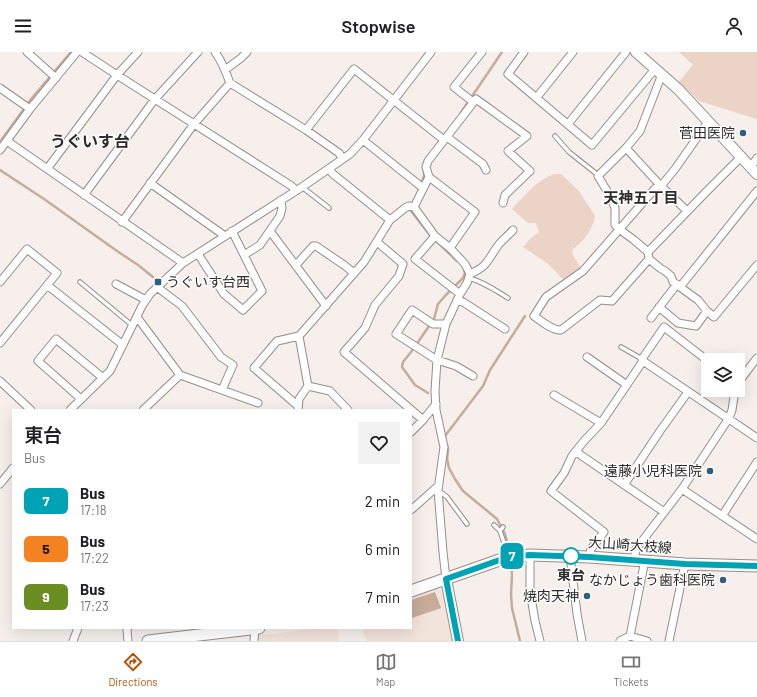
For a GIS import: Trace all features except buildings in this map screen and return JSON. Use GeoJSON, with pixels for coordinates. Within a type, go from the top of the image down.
{"type":"FeatureCollection","features":[{"type":"Feature","properties":{"kind":"main road","name":"大山崎大枝線"},"geometry":{"type":"LineString","coordinates":[[412,591],[508,557],[530,555],[589,557],[685,564],[757,566]]}},
{"type":"Feature","properties":{"kind":"main road"},"geometry":{"type":"LineString","coordinates":[[148,641],[247,629]]}},
{"type":"Feature","properties":{"kind":"street"},"geometry":{"type":"LineString","coordinates":[[27,52],[53,75]]}},
{"type":"Feature","properties":{"kind":"street"},"geometry":{"type":"LineString","coordinates":[[77,52],[53,75],[27,107],[2,145],[47,169],[183,263]]}},
{"type":"Feature","properties":{"kind":"street"},"geometry":{"type":"LineString","coordinates":[[82,52],[194,124],[290,184],[299,188]]}},
{"type":"Feature","properties":{"kind":"street"},"geometry":{"type":"LineString","coordinates":[[47,169],[117,75],[138,52]]}},
{"type":"Feature","properties":{"kind":"street"},"geometry":{"type":"LineString","coordinates":[[84,195],[155,99],[198,52]]}},
{"type":"Feature","properties":{"kind":"street"},"geometry":{"type":"LineString","coordinates":[[215,52],[219,57],[230,83],[306,130],[339,153],[343,159]]}},
{"type":"Feature","properties":{"kind":"street"},"geometry":{"type":"LineString","coordinates":[[225,70],[248,52]]}},
{"type":"Feature","properties":{"kind":"street"},"geometry":{"type":"LineString","coordinates":[[71,409],[110,371],[137,316],[150,294],[157,287],[183,263],[350,154],[363,140],[431,52]]}},
{"type":"Feature","properties":{"kind":"street"},"geometry":{"type":"LineString","coordinates":[[473,102],[454,87],[482,52]]}},
{"type":"Feature","properties":{"kind":"street"},"geometry":{"type":"LineString","coordinates":[[524,52],[508,74],[592,145],[659,71]]}},
{"type":"Feature","properties":{"kind":"street"},"geometry":{"type":"LineString","coordinates":[[537,97],[573,52]]}},
{"type":"Feature","properties":{"kind":"street"},"geometry":{"type":"LineString","coordinates":[[568,124],[626,52]]}},
{"type":"Feature","properties":{"kind":"street"},"geometry":{"type":"LineString","coordinates":[[636,52],[678,89],[754,171]]}},
{"type":"Feature","properties":{"kind":"street"},"geometry":{"type":"LineString","coordinates":[[306,130],[354,69],[394,100],[483,164],[486,170]]}},
{"type":"Feature","properties":{"kind":"street"},"geometry":{"type":"LineString","coordinates":[[659,71],[640,131],[626,148],[598,176],[610,196],[614,208],[615,225],[634,240],[660,268],[671,276],[673,282],[698,300],[714,317],[757,265]]}},
{"type":"Feature","properties":{"kind":"street"},"geometry":{"type":"LineString","coordinates":[[122,222],[194,124],[230,83]]}},
{"type":"Feature","properties":{"kind":"street"},"geometry":{"type":"LineString","coordinates":[[0,88],[27,107]]}},
{"type":"Feature","properties":{"kind":"street"},"geometry":{"type":"LineString","coordinates":[[450,248],[475,212],[429,177],[426,167],[428,161],[476,99],[527,136],[508,152],[530,171],[505,195],[503,203]]}},
{"type":"Feature","properties":{"kind":"street"},"geometry":{"type":"LineString","coordinates":[[708,122],[675,169],[619,229],[583,271],[546,297],[534,316],[558,331],[600,300],[612,301],[687,211],[741,157]]}},
{"type":"Feature","properties":{"kind":"street"},"geometry":{"type":"LineString","coordinates":[[363,140],[423,188]]}},
{"type":"Feature","properties":{"kind":"street"},"geometry":{"type":"LineString","coordinates":[[626,148],[660,185],[687,211]]}},
{"type":"Feature","properties":{"kind":"street"},"geometry":{"type":"LineString","coordinates":[[754,171],[757,158]]}},
{"type":"Feature","properties":{"kind":"street"},"geometry":{"type":"LineString","coordinates":[[329,169],[333,174],[390,220]]}},
{"type":"Feature","properties":{"kind":"street"},"geometry":{"type":"LineString","coordinates":[[414,207],[429,177]]}},
{"type":"Feature","properties":{"kind":"street"},"geometry":{"type":"LineString","coordinates":[[150,183],[225,236]]}},
{"type":"Feature","properties":{"kind":"street"},"geometry":{"type":"LineString","coordinates":[[650,318],[679,286],[757,191]]}},
{"type":"Feature","properties":{"kind":"street"},"geometry":{"type":"LineString","coordinates":[[244,255],[260,245],[270,231],[280,216],[282,208],[281,200]]}},
{"type":"Feature","properties":{"kind":"street"},"geometry":{"type":"LineString","coordinates":[[298,408],[254,368],[277,341],[299,336],[364,262],[390,220],[405,208],[409,206],[414,207],[435,236],[450,248],[465,264],[470,276]]}},
{"type":"Feature","properties":{"kind":"street"},"geometry":{"type":"LineString","coordinates":[[458,641],[446,579],[438,488],[444,447],[434,391],[437,360],[446,324],[458,297],[470,276],[480,270],[498,246],[513,230]]}},
{"type":"Feature","properties":{"kind":"street"},"geometry":{"type":"LineString","coordinates":[[198,254],[224,294],[243,310],[262,291],[232,231]]}},
{"type":"Feature","properties":{"kind":"street"},"geometry":{"type":"LineString","coordinates":[[270,231],[326,306]]}},
{"type":"Feature","properties":{"kind":"street"},"geometry":{"type":"LineString","coordinates":[[435,236],[415,259],[463,302],[505,329]]}},
{"type":"Feature","properties":{"kind":"street"},"geometry":{"type":"LineString","coordinates":[[377,242],[403,264],[399,276],[375,306],[365,328],[344,352],[410,409]]}},
{"type":"Feature","properties":{"kind":"street"},"geometry":{"type":"LineString","coordinates":[[296,265],[313,246],[316,246],[354,273]]}},
{"type":"Feature","properties":{"kind":"street"},"geometry":{"type":"LineString","coordinates":[[0,282],[27,249],[57,273],[0,343]]}},
{"type":"Feature","properties":{"kind":"street"},"geometry":{"type":"LineString","coordinates":[[116,284],[146,300]]}},
{"type":"Feature","properties":{"kind":"street"},"geometry":{"type":"LineString","coordinates":[[47,285],[123,345]]}},
{"type":"Feature","properties":{"kind":"street"},"geometry":{"type":"LineString","coordinates":[[157,287],[182,306],[221,357],[233,365],[222,390]]}},
{"type":"Feature","properties":{"kind":"street"},"geometry":{"type":"LineString","coordinates":[[659,307],[678,323],[696,326],[707,311]]}},
{"type":"Feature","properties":{"kind":"street"},"geometry":{"type":"LineString","coordinates":[[446,324],[433,324],[412,310],[396,334],[437,360],[456,366],[473,376]]}},
{"type":"Feature","properties":{"kind":"street"},"geometry":{"type":"LineString","coordinates":[[137,316],[180,375],[258,403]]}},
{"type":"Feature","properties":{"kind":"street"},"geometry":{"type":"LineString","coordinates":[[589,557],[591,549],[604,532],[551,491],[564,473],[572,456],[601,423],[664,328],[701,356]]}},
{"type":"Feature","properties":{"kind":"street"},"geometry":{"type":"LineString","coordinates":[[298,408],[299,399],[308,386],[299,336]]}},
{"type":"Feature","properties":{"kind":"street"},"geometry":{"type":"LineString","coordinates":[[81,399],[38,361],[56,339],[103,378]]}},
{"type":"Feature","properties":{"kind":"street"},"geometry":{"type":"LineString","coordinates":[[587,358],[627,385]]}},
{"type":"Feature","properties":{"kind":"street"},"geometry":{"type":"LineString","coordinates":[[745,373],[757,358]]}},
{"type":"Feature","properties":{"kind":"street"},"geometry":{"type":"LineString","coordinates":[[643,360],[757,438]]}},
{"type":"Feature","properties":{"kind":"street"},"geometry":{"type":"LineString","coordinates":[[144,409],[180,375]]}},
{"type":"Feature","properties":{"kind":"street"},"geometry":{"type":"LineString","coordinates":[[0,381],[30,409]]}},
{"type":"Feature","properties":{"kind":"street"},"geometry":{"type":"LineString","coordinates":[[308,386],[330,391],[347,409]]}},
{"type":"Feature","properties":{"kind":"street"},"geometry":{"type":"LineString","coordinates":[[624,485],[688,392]]}},
{"type":"Feature","properties":{"kind":"street"},"geometry":{"type":"LineString","coordinates":[[554,395],[601,423]]}},
{"type":"Feature","properties":{"kind":"street"},"geometry":{"type":"LineString","coordinates":[[630,636],[639,560],[636,549],[682,489],[729,418],[732,410],[733,397]]}},
{"type":"Feature","properties":{"kind":"street"},"geometry":{"type":"LineString","coordinates":[[412,431],[436,404]]}},
{"type":"Feature","properties":{"kind":"street"},"geometry":{"type":"LineString","coordinates":[[412,411],[423,420]]}},
{"type":"Feature","properties":{"kind":"street"},"geometry":{"type":"LineString","coordinates":[[576,451],[664,512]]}},
{"type":"Feature","properties":{"kind":"street"},"geometry":{"type":"LineString","coordinates":[[722,516],[757,462]]}},
{"type":"Feature","properties":{"kind":"street"},"geometry":{"type":"LineString","coordinates":[[0,484],[12,469]]}},
{"type":"Feature","properties":{"kind":"street"},"geometry":{"type":"LineString","coordinates":[[412,509],[438,488]]}},
{"type":"Feature","properties":{"kind":"street"},"geometry":{"type":"LineString","coordinates":[[682,489],[757,539]]}},
{"type":"Feature","properties":{"kind":"street"},"geometry":{"type":"LineString","coordinates":[[530,555],[530,591],[540,641]]}},
{"type":"Feature","properties":{"kind":"street"},"geometry":{"type":"LineString","coordinates":[[570,556],[582,641]]}},
{"type":"Feature","properties":{"kind":"street"},"geometry":{"type":"LineString","coordinates":[[669,641],[685,564]]}},
{"type":"Feature","properties":{"kind":"street"},"geometry":{"type":"LineString","coordinates":[[73,641],[78,629]]}},
{"type":"Feature","properties":{"kind":"street"},"geometry":{"type":"LineString","coordinates":[[128,629],[128,641]]}},
{"type":"Feature","properties":{"kind":"street"},"geometry":{"type":"LineString","coordinates":[[254,641],[255,629]]}},
{"type":"Feature","properties":{"kind":"street"},"geometry":{"type":"LineString","coordinates":[[620,641],[630,636],[647,641]]}},
{"type":"Feature","properties":{"kind":"lane"},"geometry":{"type":"LineString","coordinates":[[555,136],[569,152],[598,176]]}},
{"type":"Feature","properties":{"kind":"lane"},"geometry":{"type":"LineString","coordinates":[[299,188],[329,208]]}},
{"type":"Feature","properties":{"kind":"lane"},"geometry":{"type":"LineString","coordinates":[[470,276],[508,298]]}},
{"type":"Feature","properties":{"kind":"lane"},"geometry":{"type":"LineString","coordinates":[[80,282],[133,326]]}},
{"type":"Feature","properties":{"kind":"lane"},"geometry":{"type":"LineString","coordinates":[[621,347],[643,360]]}},
{"type":"Feature","properties":{"kind":"lane"},"geometry":{"type":"LineString","coordinates":[[438,488],[447,497],[467,524]]}},
{"type":"Feature","properties":{"kind":"lane"},"geometry":{"type":"LineString","coordinates":[[494,524],[500,531],[508,557]]}},
{"type":"Feature","properties":{"kind":"lane"},"geometry":{"type":"LineString","coordinates":[[500,531],[503,527]]}},
{"type":"Feature","properties":{"kind":"shaded area"},"geometry":{"type":"Polygon","coordinates":[[[679,52],[757,52],[757,119],[699,101],[679,82],[693,65],[679,52]]]}},
{"type":"Feature","properties":{"kind":"shaded area"},"geometry":{"type":"Polygon","coordinates":[[[555,174],[561,174],[579,191],[595,216],[587,235],[572,250],[573,255],[581,268],[564,280],[547,263],[523,247],[539,232],[536,223],[528,223],[512,209],[537,184],[555,174]]]}},
{"type":"Feature","properties":{"kind":"shaded area"},"geometry":{"type":"Polygon","coordinates":[[[435,587],[442,591],[452,623],[454,641],[367,641],[362,629],[412,629],[412,596],[435,587]]]}},
{"type":"Feature","properties":{"kind":"shaded area"},"geometry":{"type":"Polygon","coordinates":[[[435,592],[441,608],[412,618],[412,600],[435,592]]]}},
{"type":"Feature","properties":{"kind":"shaded area"},"geometry":{"type":"Polygon","coordinates":[[[307,629],[337,629],[339,641],[259,641],[259,635],[307,629]]]}},
{"type":"Feature","properties":{"kind":"waterway"},"geometry":{"type":"LineString","coordinates":[[0,142],[32,98],[71,52]]}},
{"type":"Feature","properties":{"kind":"waterway"},"geometry":{"type":"LineString","coordinates":[[460,114],[502,52]]}},
{"type":"Feature","properties":{"kind":"waterway"},"geometry":{"type":"LineString","coordinates":[[421,185],[424,176],[424,167]]}},
{"type":"Feature","properties":{"kind":"waterway"},"geometry":{"type":"LineString","coordinates":[[0,170],[44,199],[153,277]]}},
{"type":"Feature","properties":{"kind":"waterway"},"geometry":{"type":"LineString","coordinates":[[412,208],[411,211],[430,235],[457,261]]}},
{"type":"Feature","properties":{"kind":"waterway"},"geometry":{"type":"LineString","coordinates":[[428,393],[415,385],[402,367],[403,362],[434,319],[438,304],[463,278],[465,273],[464,269]]}},
{"type":"Feature","properties":{"kind":"waterway"},"geometry":{"type":"LineString","coordinates":[[445,439],[445,436],[483,386],[490,370],[525,316]]}},
{"type":"Feature","properties":{"kind":"waterway"},"geometry":{"type":"LineString","coordinates":[[447,445],[447,459],[449,468],[455,479],[463,491],[497,519],[505,534],[510,554]]}},
{"type":"Feature","properties":{"kind":"waterway"},"geometry":{"type":"LineString","coordinates":[[511,561],[512,608],[520,641]]}},
{"type":"Feature","properties":{"kind":"bus line","name":"7"},"geometry":{"type":"LineString","coordinates":[[458,641],[446,579],[508,557],[530,555],[570,556],[645,560],[685,564],[757,566]]}},
{"type":"Feature","properties":{"kind":"place","name":"菅田医院"},"geometry":{"type":"Point","coordinates":[743,133]}},
{"type":"Feature","properties":{"kind":"place","name":"うぐいす台西"},"geometry":{"type":"Point","coordinates":[158,282]}},
{"type":"Feature","properties":{"kind":"place","name":"遠藤小児科医院"},"geometry":{"type":"Point","coordinates":[710,471]}},
{"type":"Feature","properties":{"kind":"place","name":"東台"},"geometry":{"type":"Point","coordinates":[571,556]}},
{"type":"Feature","properties":{"kind":"place","name":"なかじょう歯科医院"},"geometry":{"type":"Point","coordinates":[723,580]}},
{"type":"Feature","properties":{"kind":"place","name":"焼肉天神"},"geometry":{"type":"Point","coordinates":[587,596]}},
{"type":"Feature","properties":{"kind":"district","name":"うぐいす台"},"geometry":{"type":"Point","coordinates":[90,141]}},
{"type":"Feature","properties":{"kind":"district","name":"天神五丁目"},"geometry":{"type":"Point","coordinates":[641,198]}}]}
